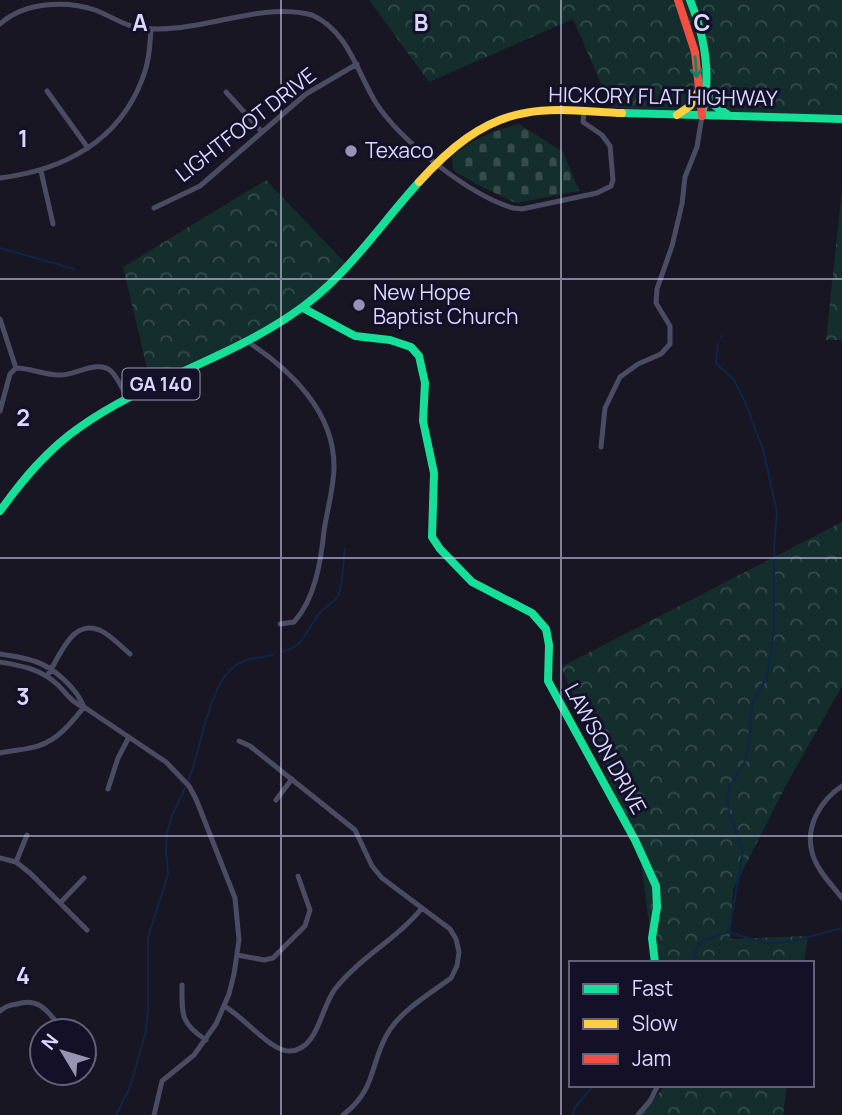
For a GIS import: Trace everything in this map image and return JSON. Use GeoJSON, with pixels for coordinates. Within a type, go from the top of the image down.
{"type":"FeatureCollection","features":[{"type":"Feature","properties":{"kind":"main road"},"geometry":{"type":"LineString","coordinates":[[678,0],[695,52],[703,93],[715,106],[732,116]]}},
{"type":"Feature","properties":{"kind":"main road"},"geometry":{"type":"LineString","coordinates":[[690,0],[705,51],[702,116]]}},
{"type":"Feature","properties":{"kind":"main road"},"geometry":{"type":"LineString","coordinates":[[677,115],[703,93]]}},
{"type":"Feature","properties":{"kind":"main road","name":"HICKORY FLAT HIGHWAY"},"geometry":{"type":"LineString","coordinates":[[0,511],[23,480],[64,438],[91,419],[248,342],[303,308],[348,269],[435,163],[471,134],[511,117],[532,113],[842,119]]}},
{"type":"Feature","properties":{"kind":"main road","name":"LAWSON DRIVE"},"geometry":{"type":"LineString","coordinates":[[303,308],[355,337],[390,341],[411,347],[419,356],[425,383],[423,421],[434,473],[432,537],[472,582],[532,613],[546,629],[549,645],[548,681],[635,840],[656,886],[657,907],[652,939],[656,961]]}},
{"type":"Feature","properties":{"kind":"street"},"geometry":{"type":"LineString","coordinates":[[0,24],[25,10],[64,4],[83,7],[132,26],[152,29],[287,7],[314,16],[341,37],[382,111],[435,163],[463,183],[513,208],[522,209],[597,193],[611,186],[611,157],[606,139],[583,122],[584,112]]}},
{"type":"Feature","properties":{"kind":"street"},"geometry":{"type":"LineString","coordinates":[[0,178],[41,171],[70,159],[103,137],[129,109],[146,70],[152,29]]}},
{"type":"Feature","properties":{"kind":"street","name":"LIGHTFOOT DRIVE"},"geometry":{"type":"LineString","coordinates":[[154,208],[200,186],[306,94],[357,64]]}},
{"type":"Feature","properties":{"kind":"street"},"geometry":{"type":"LineString","coordinates":[[47,91],[88,148]]}},
{"type":"Feature","properties":{"kind":"street"},"geometry":{"type":"LineString","coordinates":[[226,92],[261,132]]}},
{"type":"Feature","properties":{"kind":"street"},"geometry":{"type":"LineString","coordinates":[[601,447],[605,408],[620,377],[638,364],[661,354],[670,344],[670,326],[656,303],[657,289],[672,246],[685,177],[697,146],[702,116]]}},
{"type":"Feature","properties":{"kind":"street"},"geometry":{"type":"LineString","coordinates":[[41,171],[53,224]]}},
{"type":"Feature","properties":{"kind":"street"},"geometry":{"type":"LineString","coordinates":[[0,319],[16,368]]}},
{"type":"Feature","properties":{"kind":"street"},"geometry":{"type":"LineString","coordinates":[[248,342],[264,352],[303,388],[326,426],[334,466],[321,558],[306,604],[294,622],[279,624]]}},
{"type":"Feature","properties":{"kind":"street"},"geometry":{"type":"LineString","coordinates":[[0,411],[10,374],[16,368],[58,376],[78,374],[97,367],[105,368],[112,372],[129,399]]}},
{"type":"Feature","properties":{"kind":"street"},"geometry":{"type":"LineString","coordinates":[[47,676],[68,640],[82,629],[104,632],[130,654]]}},
{"type":"Feature","properties":{"kind":"street"},"geometry":{"type":"LineString","coordinates":[[0,654],[32,660],[51,670],[81,699],[84,707]]}},
{"type":"Feature","properties":{"kind":"street"},"geometry":{"type":"LineString","coordinates":[[0,662],[32,667],[47,676],[75,704],[84,707],[177,772],[196,799],[235,898],[239,940],[234,974],[224,1006],[206,1040],[185,1064],[162,1081],[154,1115]]}},
{"type":"Feature","properties":{"kind":"street"},"geometry":{"type":"LineString","coordinates":[[0,754],[40,746],[49,741],[65,729],[84,707]]}},
{"type":"Feature","properties":{"kind":"street"},"geometry":{"type":"LineString","coordinates":[[108,789],[118,758],[129,737]]}},
{"type":"Feature","properties":{"kind":"street"},"geometry":{"type":"LineString","coordinates":[[239,741],[250,746],[355,830],[372,866],[382,877],[450,929],[456,939],[457,966],[451,978],[390,1029],[368,1088],[359,1102],[343,1115]]}},
{"type":"Feature","properties":{"kind":"street"},"geometry":{"type":"LineString","coordinates":[[276,800],[292,779]]}},
{"type":"Feature","properties":{"kind":"street"},"geometry":{"type":"LineString","coordinates":[[842,786],[826,797],[818,810],[811,833],[811,850],[817,864],[842,898]]}},
{"type":"Feature","properties":{"kind":"street"},"geometry":{"type":"LineString","coordinates":[[16,862],[27,835]]}},
{"type":"Feature","properties":{"kind":"street"},"geometry":{"type":"LineString","coordinates":[[0,858],[16,862],[88,930]]}},
{"type":"Feature","properties":{"kind":"street"},"geometry":{"type":"LineString","coordinates":[[237,955],[264,960],[273,958],[305,926],[310,910],[298,876]]}},
{"type":"Feature","properties":{"kind":"street"},"geometry":{"type":"LineString","coordinates":[[60,903],[84,878]]}},
{"type":"Feature","properties":{"kind":"street"},"geometry":{"type":"LineString","coordinates":[[224,1006],[274,1046],[291,1051],[301,1049],[314,1034],[334,990],[349,973],[410,923],[422,908]]}},
{"type":"Feature","properties":{"kind":"street"},"geometry":{"type":"LineString","coordinates":[[182,985],[184,1020],[187,1026],[206,1040]]}},
{"type":"Feature","properties":{"kind":"street"},"geometry":{"type":"LineString","coordinates":[[0,1011],[5,1007],[31,1001],[46,1009],[52,1017]]}},
{"type":"Feature","properties":{"kind":"street"},"geometry":{"type":"LineString","coordinates":[[638,1115],[657,1087]]}},
{"type":"Feature","properties":{"kind":"green space"},"geometry":{"type":"Polygon","coordinates":[[[369,0],[842,0],[842,114],[702,116],[611,107],[573,19],[429,82],[369,0]]]}},
{"type":"Feature","properties":{"kind":"green space"},"geometry":{"type":"Polygon","coordinates":[[[519,124],[563,152],[579,191],[516,203],[453,170],[452,157],[467,145],[519,124]]]}},
{"type":"Feature","properties":{"kind":"green space"},"geometry":{"type":"Polygon","coordinates":[[[266,180],[350,268],[326,296],[301,314],[151,385],[123,267],[266,180]]]}},
{"type":"Feature","properties":{"kind":"green space"},"geometry":{"type":"Polygon","coordinates":[[[842,189],[842,340],[826,340],[842,189]]]}},
{"type":"Feature","properties":{"kind":"green space"},"geometry":{"type":"Polygon","coordinates":[[[842,522],[842,686],[784,789],[733,890],[730,939],[808,936],[804,961],[654,961],[640,854],[561,667],[842,522]]]}},
{"type":"Feature","properties":{"kind":"green space"},"geometry":{"type":"Polygon","coordinates":[[[664,1087],[787,1087],[783,1115],[639,1115],[664,1087]]]}},
{"type":"Feature","properties":{"kind":"waterway"},"geometry":{"type":"LineString","coordinates":[[0,248],[74,269]]}},
{"type":"Feature","properties":{"kind":"waterway"},"geometry":{"type":"LineString","coordinates":[[718,344],[716,363],[734,380],[745,402],[763,449],[777,512],[774,630],[767,676],[752,705],[744,764],[727,796],[729,813],[743,851],[729,932]]}},
{"type":"Feature","properties":{"kind":"waterway"},"geometry":{"type":"LineString","coordinates":[[282,652],[301,641],[319,614],[339,594],[345,549]]}},
{"type":"Feature","properties":{"kind":"waterway"},"geometry":{"type":"LineString","coordinates":[[189,779],[212,701],[227,674],[244,661],[273,655]]}},
{"type":"Feature","properties":{"kind":"waterway"},"geometry":{"type":"LineString","coordinates":[[116,1115],[130,1087],[146,1031],[148,938],[168,874],[167,833],[185,788]]}},
{"type":"Feature","properties":{"kind":"waterway"},"geometry":{"type":"LineString","coordinates":[[693,961],[696,948],[704,940],[729,932],[764,943],[790,942],[842,928]]}},
{"type":"Feature","properties":{"kind":"waterway"},"geometry":{"type":"LineString","coordinates":[[573,1115],[575,1107],[592,1087]]}},
{"type":"Feature","properties":{"kind":"traffic: fast"},"geometry":{"type":"LineString","coordinates":[[690,0],[700,28],[707,70],[702,113]]}},
{"type":"Feature","properties":{"kind":"traffic: fast"},"geometry":{"type":"LineString","coordinates":[[707,94],[715,106],[727,114]]}},
{"type":"Feature","properties":{"kind":"traffic: fast"},"geometry":{"type":"LineString","coordinates":[[622,113],[842,119]]}},
{"type":"Feature","properties":{"kind":"traffic: fast"},"geometry":{"type":"LineString","coordinates":[[0,511],[37,465],[80,427],[131,396],[266,331],[310,301],[360,253],[419,182]]}},
{"type":"Feature","properties":{"kind":"traffic: fast"},"geometry":{"type":"LineString","coordinates":[[303,308],[355,336],[390,340],[411,347],[419,356],[425,383],[423,421],[434,473],[432,537],[472,582],[532,613],[546,629],[549,645],[548,681],[635,840],[656,886],[657,907],[652,938],[655,961]]}},
{"type":"Feature","properties":{"kind":"traffic: slow"},"geometry":{"type":"LineString","coordinates":[[677,115],[690,106],[698,92]]}},
{"type":"Feature","properties":{"kind":"traffic: slow"},"geometry":{"type":"LineString","coordinates":[[419,182],[454,148],[494,122],[525,113],[549,110],[622,113]]}},
{"type":"Feature","properties":{"kind":"traffic: jam"},"geometry":{"type":"LineString","coordinates":[[678,0],[695,52],[702,116]]}},
{"type":"Feature","properties":{"kind":"place","name":"Texaco"},"geometry":{"type":"Point","coordinates":[351,151]}},
{"type":"Feature","properties":{"kind":"place","name":"New Hope Baptist Church"},"geometry":{"type":"Point","coordinates":[359,305]}}]}
